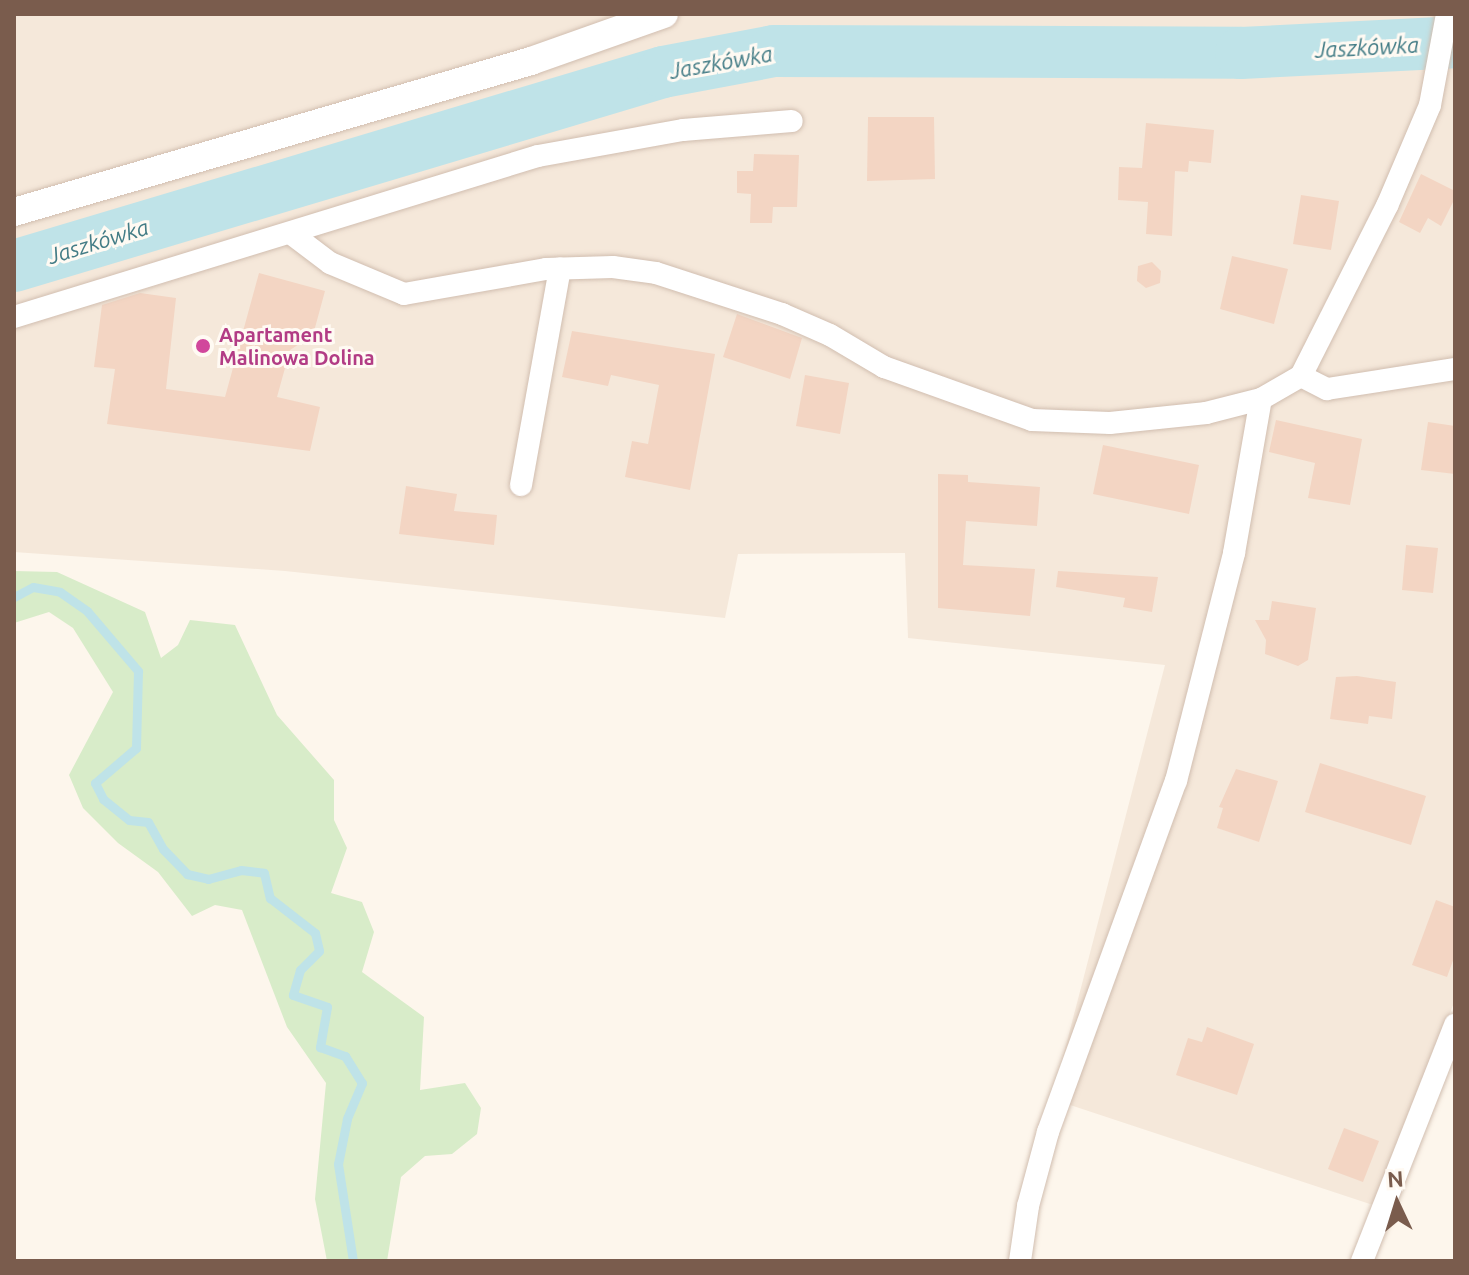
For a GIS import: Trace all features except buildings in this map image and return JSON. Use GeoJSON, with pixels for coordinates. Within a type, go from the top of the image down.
{"type":"FeatureCollection","features":[{"type":"Feature","properties":{"kind":"street"},"geometry":{"type":"LineString","coordinates":[[14,212],[531,61],[664,14]]}},
{"type":"Feature","properties":{"kind":"street"},"geometry":{"type":"LineString","coordinates":[[293,235],[330,263],[404,294],[560,268],[613,267],[656,273],[782,314],[884,367],[1032,420],[1110,423],[1206,413],[1261,399],[1301,376],[1387,206],[1430,105],[1440,66],[1446,19]]}},
{"type":"Feature","properties":{"kind":"street"},"geometry":{"type":"LineString","coordinates":[[14,317],[293,235],[538,156],[669,132],[792,121]]}},
{"type":"Feature","properties":{"kind":"street"},"geometry":{"type":"LineString","coordinates":[[521,485],[560,268]]}},
{"type":"Feature","properties":{"kind":"street"},"geometry":{"type":"LineString","coordinates":[[1301,376],[1327,389],[1350,388],[1455,369]]}},
{"type":"Feature","properties":{"kind":"street"},"geometry":{"type":"LineString","coordinates":[[1020,1261],[1028,1206],[1048,1132],[1176,781],[1234,553],[1261,399]]}},
{"type":"Feature","properties":{"kind":"street"},"geometry":{"type":"LineString","coordinates":[[1362,1261],[1455,1025]]}},
{"type":"Feature","properties":{"kind":"shaded area"},"geometry":{"type":"Polygon","coordinates":[[[14,14],[1455,14],[1455,1000],[1376,1206],[1052,1099],[1165,665],[908,638],[905,553],[738,554],[725,618],[285,571],[14,552],[14,14]]]}},
{"type":"Feature","properties":{"kind":"green space"},"geometry":{"type":"Polygon","coordinates":[[[14,571],[57,572],[145,612],[161,658],[178,645],[190,620],[235,625],[277,715],[334,780],[334,820],[347,848],[331,893],[362,902],[374,932],[362,972],[424,1017],[420,1090],[465,1083],[481,1108],[477,1134],[452,1154],[425,1156],[401,1177],[387,1261],[327,1261],[315,1199],[326,1083],[287,1027],[242,910],[215,905],[192,916],[158,872],[118,843],[83,808],[69,775],[113,692],[73,628],[49,612],[14,623],[14,571]]]}},
{"type":"Feature","properties":{"kind":"waterway","name":"Jaszkówka"},"geometry":{"type":"LineString","coordinates":[[14,266],[663,72],[774,51],[1241,53],[1455,42]]}},
{"type":"Feature","properties":{"kind":"waterway"},"geometry":{"type":"LineString","coordinates":[[14,597],[33,587],[60,592],[87,611],[138,671],[136,748],[95,783],[103,799],[129,820],[148,822],[163,849],[187,874],[208,879],[241,870],[264,873],[270,898],[315,933],[319,951],[300,970],[293,995],[327,1007],[320,1047],[345,1056],[362,1083],[347,1119],[338,1164],[353,1261]]}},
{"type":"Feature","properties":{"kind":"place","name":"Apartament Malinowa Dolina"},"geometry":{"type":"Point","coordinates":[203,346]}}]}
